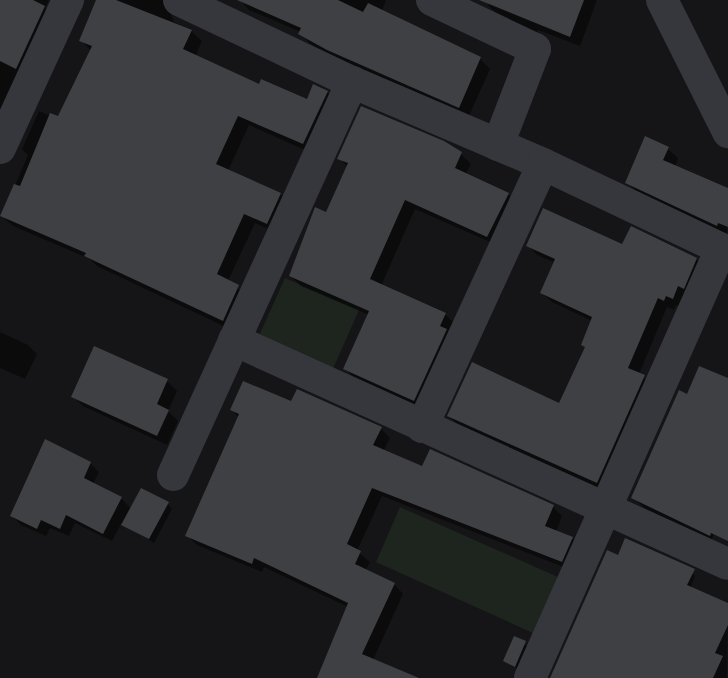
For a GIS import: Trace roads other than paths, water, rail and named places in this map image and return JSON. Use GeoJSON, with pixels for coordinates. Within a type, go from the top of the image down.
{"type":"FeatureCollection","features":[{"type":"Feature","properties":{"kind":"street"},"geometry":{"type":"LineString","coordinates":[[0,148],[68,0]]}},
{"type":"Feature","properties":{"kind":"street"},"geometry":{"type":"LineString","coordinates":[[179,0],[352,82],[542,164],[724,251],[530,678]]}},
{"type":"Feature","properties":{"kind":"street"},"geometry":{"type":"LineString","coordinates":[[432,0],[535,49],[498,145]]}},
{"type":"Feature","properties":{"kind":"street"},"geometry":{"type":"LineString","coordinates":[[662,0],[728,132]]}},
{"type":"Feature","properties":{"kind":"street"},"geometry":{"type":"LineString","coordinates":[[173,475],[352,82]]}},
{"type":"Feature","properties":{"kind":"street"},"geometry":{"type":"LineString","coordinates":[[422,427],[542,164]]}},
{"type":"Feature","properties":{"kind":"street"},"geometry":{"type":"LineString","coordinates":[[234,340],[728,565]]}}]}
